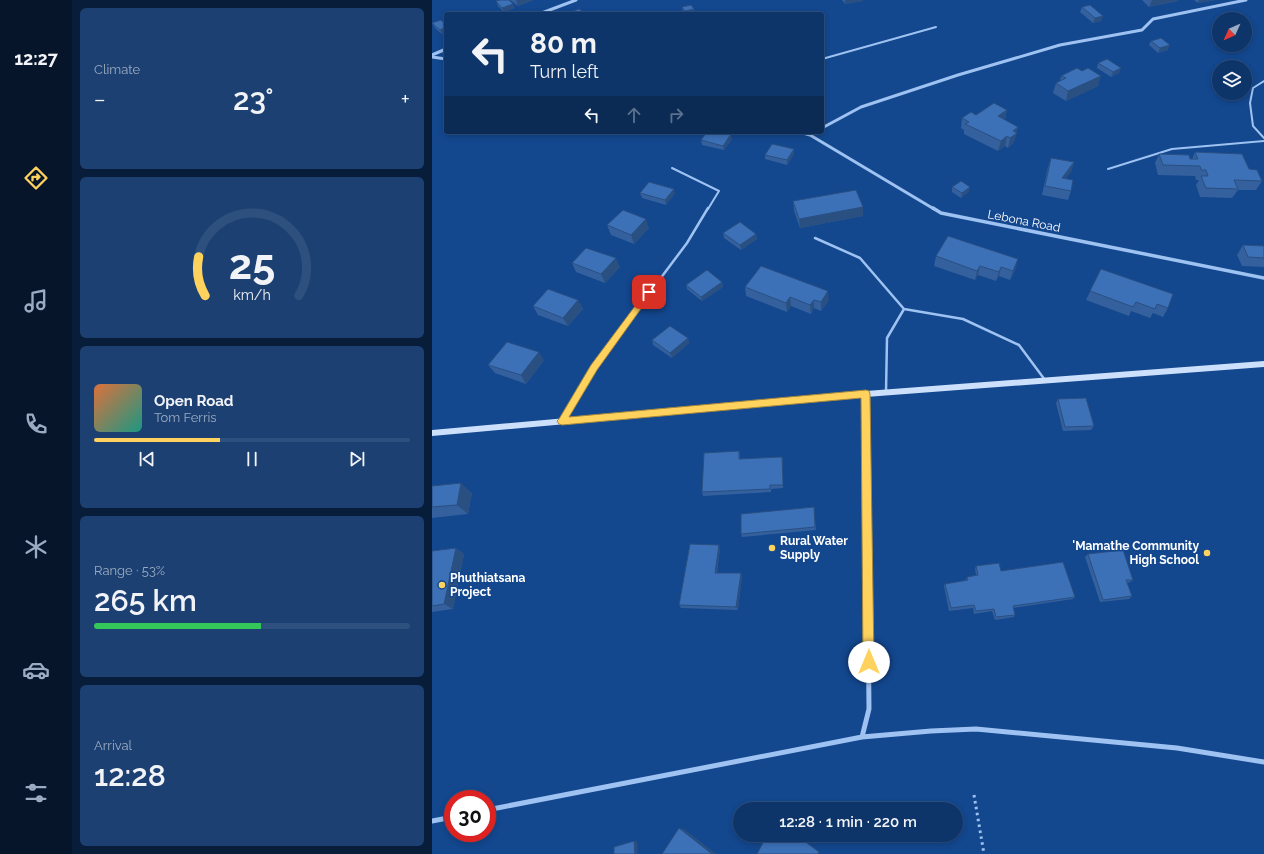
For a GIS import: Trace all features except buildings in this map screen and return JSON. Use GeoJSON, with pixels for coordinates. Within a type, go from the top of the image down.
{"type":"FeatureCollection","features":[{"type":"Feature","properties":{"kind":"main road"},"geometry":{"type":"LineString","coordinates":[[432,433],[866,394],[1264,364]]}},
{"type":"Feature","properties":{"kind":"street"},"geometry":{"type":"LineString","coordinates":[[544,12],[576,0]]}},
{"type":"Feature","properties":{"kind":"street"},"geometry":{"type":"LineString","coordinates":[[824,127],[861,107],[966,73],[1060,45],[1142,30],[1153,19],[1246,0]]}},
{"type":"Feature","properties":{"kind":"street"},"geometry":{"type":"LineString","coordinates":[[432,56],[444,50]]}},
{"type":"Feature","properties":{"kind":"street"},"geometry":{"type":"LineString","coordinates":[[432,56],[444,59]]}},
{"type":"Feature","properties":{"kind":"street","name":"Lebona Road"},"geometry":{"type":"LineString","coordinates":[[806,134],[941,213],[1264,278]]}},
{"type":"Feature","properties":{"kind":"street"},"geometry":{"type":"LineString","coordinates":[[862,737],[869,709],[866,394]]}},
{"type":"Feature","properties":{"kind":"street"},"geometry":{"type":"LineString","coordinates":[[496,808],[862,737],[931,731],[976,729],[1177,748],[1264,762]]}},
{"type":"Feature","properties":{"kind":"street"},"geometry":{"type":"LineString","coordinates":[[432,821],[444,819]]}},
{"type":"Feature","properties":{"kind":"lane"},"geometry":{"type":"LineString","coordinates":[[824,58],[936,27]]}},
{"type":"Feature","properties":{"kind":"lane"},"geometry":{"type":"LineString","coordinates":[[1264,81],[1253,88],[1250,103],[1253,126],[1264,140]]}},
{"type":"Feature","properties":{"kind":"lane"},"geometry":{"type":"LineString","coordinates":[[1108,169],[1172,149],[1264,140]]}},
{"type":"Feature","properties":{"kind":"lane"},"geometry":{"type":"LineString","coordinates":[[562,421],[594,367],[686,243],[719,191],[672,168]]}},
{"type":"Feature","properties":{"kind":"lane"},"geometry":{"type":"LineString","coordinates":[[815,238],[860,258],[904,310],[963,319],[1019,346],[1045,380]]}},
{"type":"Feature","properties":{"kind":"lane"},"geometry":{"type":"LineString","coordinates":[[886,393],[887,338],[904,310]]}},
{"type":"Feature","properties":{"kind":"path"},"geometry":{"type":"LineString","coordinates":[[974,796],[984,854]]}},
{"type":"Feature","properties":{"kind":"place","name":"Rural Water Supply"},"geometry":{"type":"Point","coordinates":[772,548]}},
{"type":"Feature","properties":{"kind":"place","name":"'Mamathe Community High School"},"geometry":{"type":"Point","coordinates":[1207,553]}},
{"type":"Feature","properties":{"kind":"place","name":"Phuthiatsana Project"},"geometry":{"type":"Point","coordinates":[442,585]}},
{"type":"Feature","properties":{"kind":"route"},"geometry":{"type":"LineString","coordinates":[[649,292],[594,367],[562,421],[866,394],[869,662]]}}]}
